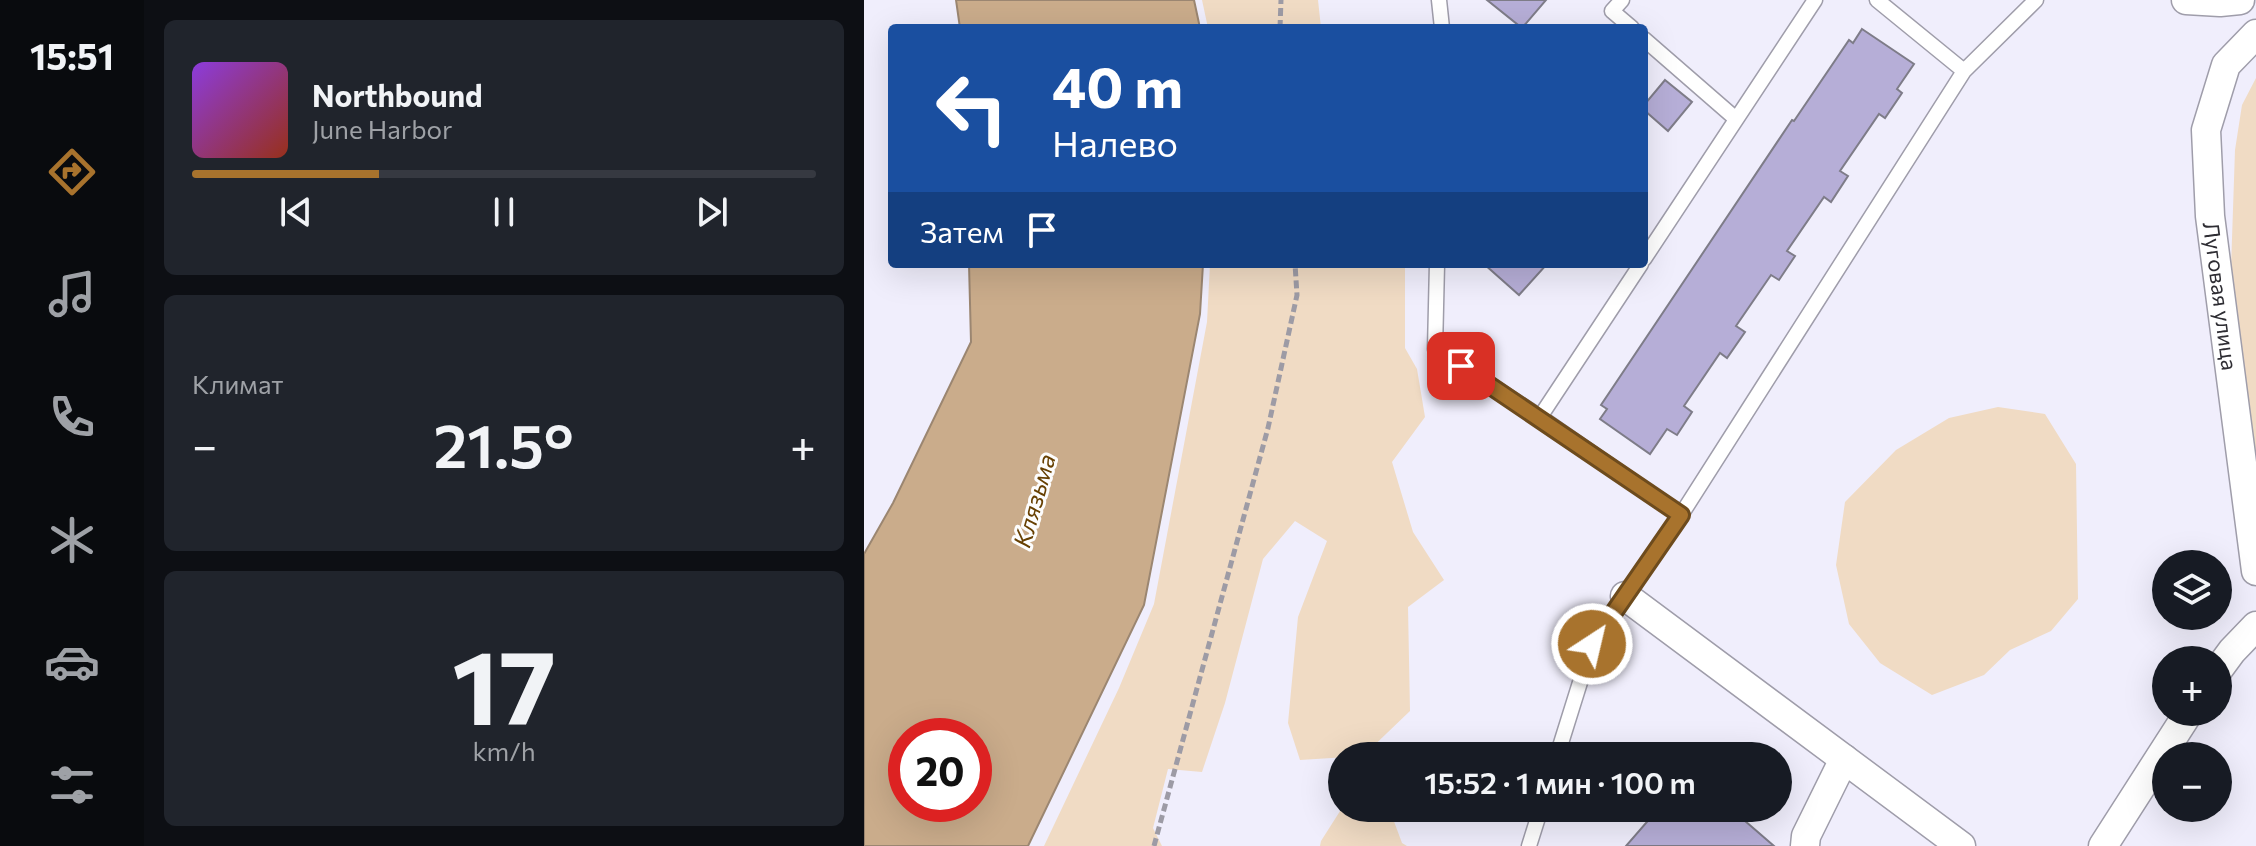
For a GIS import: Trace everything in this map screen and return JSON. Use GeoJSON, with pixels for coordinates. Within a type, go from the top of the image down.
{"type":"FeatureCollection","features":[{"type":"Feature","properties":{"kind":"street"},"geometry":{"type":"LineString","coordinates":[[2186,0],[2240,0]]}},
{"type":"Feature","properties":{"kind":"street","name":"Луговая улица"},"geometry":{"type":"LineString","coordinates":[[2256,34],[2226,65],[2206,130],[2210,216],[2256,571]]}},
{"type":"Feature","properties":{"kind":"street"},"geometry":{"type":"LineString","coordinates":[[1625,596],[1961,846]]}},
{"type":"Feature","properties":{"kind":"street"},"geometry":{"type":"LineString","coordinates":[[2232,651],[2256,626]]}},
{"type":"Feature","properties":{"kind":"street"},"geometry":{"type":"LineString","coordinates":[[2103,846],[2180,726]]}},
{"type":"Feature","properties":{"kind":"street"},"geometry":{"type":"LineString","coordinates":[[1805,846],[1806,836],[1844,759]]}},
{"type":"Feature","properties":{"kind":"lane"},"geometry":{"type":"LineString","coordinates":[[1439,0],[1442,24]]}},
{"type":"Feature","properties":{"kind":"lane"},"geometry":{"type":"LineString","coordinates":[[1622,0],[1612,11],[1627,24]]}},
{"type":"Feature","properties":{"kind":"lane"},"geometry":{"type":"LineString","coordinates":[[1648,253],[1815,0]]}},
{"type":"Feature","properties":{"kind":"lane"},"geometry":{"type":"LineString","coordinates":[[1877,0],[1964,71]]}},
{"type":"Feature","properties":{"kind":"lane"},"geometry":{"type":"LineString","coordinates":[[1561,742],[1592,644],[1681,515],[1964,71],[2036,0]]}},
{"type":"Feature","properties":{"kind":"lane"},"geometry":{"type":"LineString","coordinates":[[1648,42],[1736,119]]}},
{"type":"Feature","properties":{"kind":"lane"},"geometry":{"type":"LineString","coordinates":[[1437,268],[1435,349],[1681,515]]}},
{"type":"Feature","properties":{"kind":"lane"},"geometry":{"type":"LineString","coordinates":[[1540,417],[1638,268]]}},
{"type":"Feature","properties":{"kind":"lane"},"geometry":{"type":"LineString","coordinates":[[1529,846],[1537,822]]}},
{"type":"Feature","properties":{"kind":"path"},"geometry":{"type":"LineString","coordinates":[[1280,24],[1281,0]]}},
{"type":"Feature","properties":{"kind":"path"},"geometry":{"type":"LineString","coordinates":[[1154,846],[1268,428],[1297,295],[1295,268]]}},
{"type":"Feature","properties":{"kind":"shaded area"},"geometry":{"type":"Polygon","coordinates":[[[1202,0],[1318,0],[1321,24],[1207,24],[1202,0]]]}},
{"type":"Feature","properties":{"kind":"shaded area"},"geometry":{"type":"Polygon","coordinates":[[[2256,78],[2256,476],[2231,268],[2235,150],[2242,105],[2256,78]]]}},
{"type":"Feature","properties":{"kind":"shaded area"},"geometry":{"type":"Polygon","coordinates":[[[1210,268],[1405,268],[1405,348],[1417,369],[1425,417],[1392,462],[1413,532],[1444,580],[1408,607],[1410,711],[1378,742],[1328,742],[1328,758],[1300,760],[1288,723],[1298,617],[1327,541],[1295,521],[1263,559],[1225,703],[1202,772],[1168,769],[1153,828],[1162,846],[1044,846],[1119,688],[1154,604],[1207,322],[1210,268]]]}},
{"type":"Feature","properties":{"kind":"shaded area"},"geometry":{"type":"Polygon","coordinates":[[[1998,407],[2045,414],[2076,464],[2078,599],[2051,631],[2010,650],[1984,675],[1932,695],[1880,663],[1849,624],[1836,565],[1845,502],[1896,450],[1949,418],[1998,407]]]}},
{"type":"Feature","properties":{"kind":"shaded area"},"geometry":{"type":"Polygon","coordinates":[[[1333,822],[1394,822],[1402,843],[1407,846],[1320,846],[1333,822]]]}},
{"type":"Feature","properties":{"kind":"water"},"geometry":{"type":"Polygon","coordinates":[[[956,0],[1194,0],[1199,24],[959,24],[956,0]]]}},
{"type":"Feature","properties":{"kind":"water","name":"Клязьма"},"geometry":{"type":"Polygon","coordinates":[[[969,268],[1203,268],[1200,314],[1144,605],[1028,846],[864,846],[864,554],[893,503],[971,342],[969,268]]]}},
{"type":"Feature","properties":{"kind":"building"},"geometry":{"type":"Polygon","coordinates":[[[1487,0],[1546,0],[1525,24],[1517,24],[1487,0]]]}},
{"type":"Feature","properties":{"kind":"building"},"geometry":{"type":"Polygon","coordinates":[[[1862,29],[1914,64],[1897,89],[1902,93],[1885,118],[1879,114],[1840,171],[1848,176],[1831,202],[1824,197],[1787,251],[1795,256],[1779,280],[1771,275],[1736,326],[1745,332],[1727,358],[1720,353],[1684,406],[1692,412],[1677,435],[1667,429],[1650,454],[1600,419],[1607,409],[1601,405],[1792,120],[1849,40],[1853,43],[1862,29]]]}},
{"type":"Feature","properties":{"kind":"building"},"geometry":{"type":"Polygon","coordinates":[[[1665,80],[1692,102],[1668,131],[1648,114],[1648,100],[1665,80]]]}},
{"type":"Feature","properties":{"kind":"building"},"geometry":{"type":"Polygon","coordinates":[[[1489,268],[1543,268],[1519,295],[1489,268]]]}},
{"type":"Feature","properties":{"kind":"building"},"geometry":{"type":"Polygon","coordinates":[[[1647,822],[1746,822],[1774,846],[1626,846],[1647,822]]]}},
{"type":"Feature","properties":{"kind":"route"},"geometry":{"type":"LineString","coordinates":[[1461,366],[1681,515],[1592,644]]}}]}
